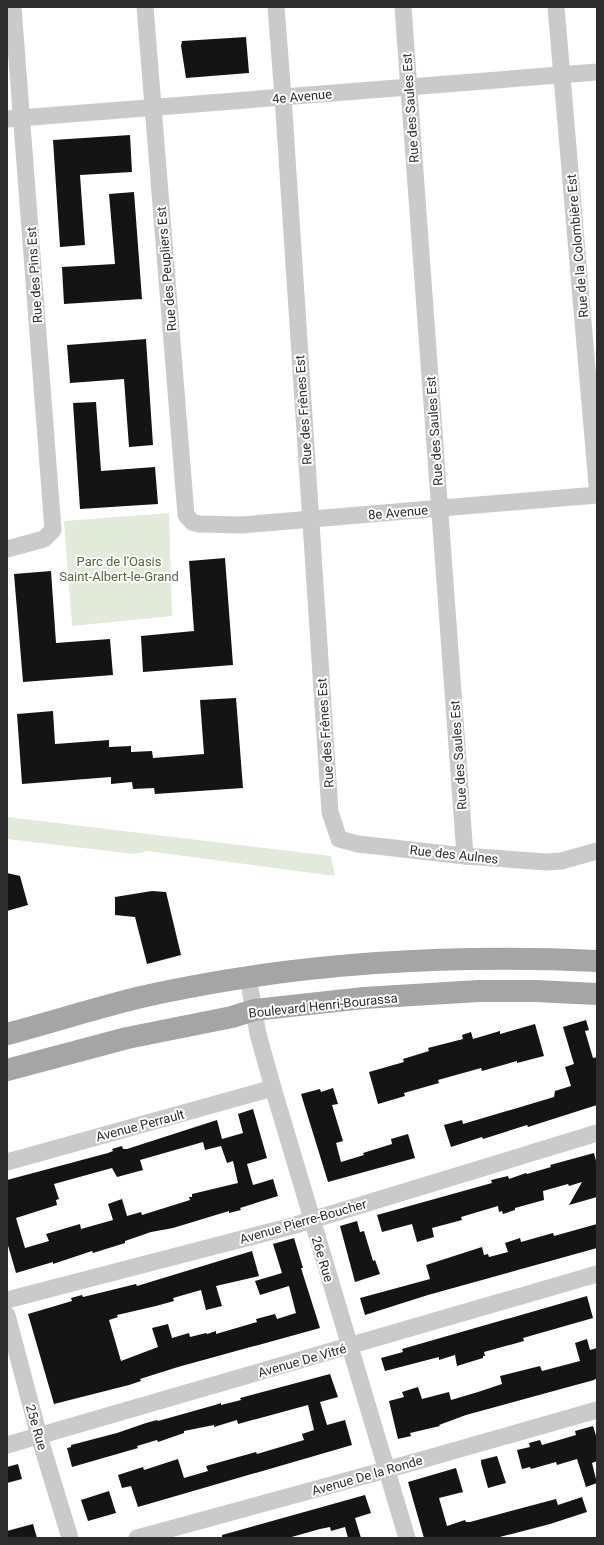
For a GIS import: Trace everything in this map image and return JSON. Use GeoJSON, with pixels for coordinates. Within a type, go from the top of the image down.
{"type":"FeatureCollection","features":[{"type":"Feature","properties":{"kind":"main road"},"geometry":{"type":"LineString","coordinates":[[7,1034],[140,998],[248,977],[359,963],[478,958],[597,961]]}},
{"type":"Feature","properties":{"kind":"main road","name":"Boulevard Henri-Bourassa"},"geometry":{"type":"LineString","coordinates":[[7,1070],[127,1038],[232,1017],[254,1010],[364,998],[479,991],[535,991],[597,994]]}},
{"type":"Feature","properties":{"kind":"street","name":"Rue des Pins Est"},"geometry":{"type":"LineString","coordinates":[[7,549],[44,539],[53,530],[14,118],[13,7]]}},
{"type":"Feature","properties":{"kind":"street","name":"Rue des Peupliers Est"},"geometry":{"type":"LineString","coordinates":[[145,7],[186,515],[192,522],[199,524]]}},
{"type":"Feature","properties":{"kind":"street","name":"Rue des Frênes Est"},"geometry":{"type":"LineString","coordinates":[[276,7],[330,812]]}},
{"type":"Feature","properties":{"kind":"street","name":"Rue des Saules Est"},"geometry":{"type":"LineString","coordinates":[[403,7],[465,856]]}},
{"type":"Feature","properties":{"kind":"street","name":"Rue de la Colombière Est"},"geometry":{"type":"LineString","coordinates":[[556,7],[597,485]]}},
{"type":"Feature","properties":{"kind":"street","name":"4e Avenue"},"geometry":{"type":"LineString","coordinates":[[14,118],[597,72]]}},
{"type":"Feature","properties":{"kind":"street","name":"8e Avenue"},"geometry":{"type":"LineString","coordinates":[[199,524],[242,525],[597,495]]}},
{"type":"Feature","properties":{"kind":"street","name":"Rue des Aulnes"},"geometry":{"type":"LineString","coordinates":[[330,812],[339,839],[358,844],[465,856],[546,862],[561,860],[597,851]]}},
{"type":"Feature","properties":{"kind":"street","name":"26e Rue"},"geometry":{"type":"LineString","coordinates":[[248,977],[258,1034],[273,1088],[407,1538]]}},
{"type":"Feature","properties":{"kind":"street","name":"Avenue Perrault"},"geometry":{"type":"LineString","coordinates":[[7,1162],[273,1088]]}},
{"type":"Feature","properties":{"kind":"street","name":"Avenue Pierre-Boucher"},"geometry":{"type":"LineString","coordinates":[[7,1300],[312,1220],[597,1133]]}},
{"type":"Feature","properties":{"kind":"street","name":"Avenue De Vitré"},"geometry":{"type":"LineString","coordinates":[[7,1445],[597,1274]]}},
{"type":"Feature","properties":{"kind":"street","name":"25e Rue"},"geometry":{"type":"LineString","coordinates":[[7,1315],[39,1436],[70,1538]]}},
{"type":"Feature","properties":{"kind":"street","name":"Avenue De la Ronde"},"geometry":{"type":"LineString","coordinates":[[137,1538],[386,1470],[597,1410]]}},
{"type":"Feature","properties":{"kind":"green space","name":"Parc de l'Oasis Saint-Albert-le-Grand"},"geometry":{"type":"Polygon","coordinates":[[[169,513],[172,616],[72,626],[64,521],[169,513]]]}},
{"type":"Feature","properties":{"kind":"green space"},"geometry":{"type":"Polygon","coordinates":[[[7,817],[331,856],[335,876],[147,851],[134,854],[7,839],[7,817]]]}},
{"type":"Feature","properties":{"kind":"building"},"geometry":{"type":"Polygon","coordinates":[[[246,37],[249,73],[186,78],[181,46],[182,41],[246,37]]]}},
{"type":"Feature","properties":{"kind":"building"},"geometry":{"type":"Polygon","coordinates":[[[130,135],[132,172],[80,175],[85,245],[60,247],[53,140],[130,135]]]}},
{"type":"Feature","properties":{"kind":"building"},"geometry":{"type":"Polygon","coordinates":[[[134,192],[142,299],[64,304],[62,267],[115,264],[109,194],[134,192]]]}},
{"type":"Feature","properties":{"kind":"building"},"geometry":{"type":"Polygon","coordinates":[[[146,339],[153,445],[129,447],[124,379],[70,383],[67,345],[146,339]]]}},
{"type":"Feature","properties":{"kind":"building"},"geometry":{"type":"Polygon","coordinates":[[[96,402],[101,471],[155,467],[158,504],[80,509],[73,403],[96,402]]]}},
{"type":"Feature","properties":{"kind":"building"},"geometry":{"type":"Polygon","coordinates":[[[225,558],[233,665],[143,672],[141,636],[194,631],[189,561],[225,558]]]}},
{"type":"Feature","properties":{"kind":"building"},"geometry":{"type":"Polygon","coordinates":[[[51,571],[56,643],[110,639],[113,675],[23,682],[14,574],[51,571]]]}},
{"type":"Feature","properties":{"kind":"building"},"geometry":{"type":"Polygon","coordinates":[[[236,698],[243,788],[155,794],[154,788],[133,789],[132,782],[111,784],[111,777],[22,784],[17,714],[53,711],[55,744],[109,740],[109,747],[131,746],[131,752],[152,751],[153,758],[204,754],[200,700],[236,698]]]}},
{"type":"Feature","properties":{"kind":"building"},"geometry":{"type":"Polygon","coordinates":[[[7,873],[20,876],[28,905],[7,911],[7,873]]]}},
{"type":"Feature","properties":{"kind":"building"},"geometry":{"type":"Polygon","coordinates":[[[152,891],[166,892],[181,955],[147,964],[135,917],[115,915],[115,897],[152,891]]]}},
{"type":"Feature","properties":{"kind":"building"},"geometry":{"type":"Polygon","coordinates":[[[586,1020],[589,1030],[585,1031],[593,1058],[597,1057],[597,1105],[528,1127],[527,1125],[483,1139],[482,1137],[451,1147],[444,1125],[462,1120],[463,1124],[554,1097],[555,1091],[571,1086],[565,1067],[574,1064],[563,1027],[586,1020]]]}},
{"type":"Feature","properties":{"kind":"building"},"geometry":{"type":"Polygon","coordinates":[[[535,1024],[544,1056],[517,1063],[517,1061],[482,1071],[481,1068],[438,1080],[439,1083],[404,1093],[405,1096],[378,1104],[369,1072],[404,1062],[403,1059],[429,1051],[428,1048],[463,1039],[462,1035],[471,1032],[473,1039],[500,1031],[500,1034],[535,1024]]]}},
{"type":"Feature","properties":{"kind":"building"},"geometry":{"type":"Polygon","coordinates":[[[333,1088],[338,1104],[332,1105],[343,1141],[336,1143],[341,1162],[392,1144],[391,1139],[408,1134],[415,1158],[328,1182],[301,1094],[320,1089],[321,1092],[333,1088]]]}},
{"type":"Feature","properties":{"kind":"building"},"geometry":{"type":"Polygon","coordinates":[[[253,1109],[267,1158],[247,1164],[253,1185],[273,1179],[278,1196],[240,1208],[241,1210],[229,1213],[229,1211],[173,1228],[151,1232],[125,1241],[125,1243],[93,1253],[92,1251],[53,1264],[53,1262],[16,1273],[7,1242],[7,1180],[108,1153],[113,1151],[112,1149],[122,1146],[123,1149],[127,1149],[217,1120],[222,1139],[243,1133],[238,1114],[253,1109]],[[203,1142],[140,1160],[143,1170],[117,1177],[112,1168],[54,1184],[59,1199],[56,1200],[57,1205],[16,1218],[25,1248],[49,1241],[46,1234],[80,1224],[81,1229],[113,1220],[108,1204],[122,1199],[127,1216],[141,1212],[142,1215],[190,1200],[189,1197],[192,1197],[192,1194],[238,1183],[233,1161],[227,1163],[221,1146],[205,1150],[203,1142]]]}},
{"type":"Feature","properties":{"kind":"building"},"geometry":{"type":"Polygon","coordinates":[[[594,1153],[597,1165],[597,1197],[569,1205],[582,1182],[569,1186],[568,1184],[543,1191],[544,1200],[515,1208],[515,1210],[503,1214],[502,1211],[499,1212],[498,1206],[461,1217],[462,1220],[432,1228],[434,1237],[417,1242],[412,1224],[382,1232],[377,1215],[492,1183],[491,1180],[508,1176],[509,1179],[551,1167],[550,1165],[594,1153]]]}},
{"type":"Feature","properties":{"kind":"building"},"geometry":{"type":"Polygon","coordinates":[[[357,1221],[360,1232],[364,1231],[373,1261],[375,1260],[380,1274],[355,1282],[340,1226],[357,1221]]]}},
{"type":"Feature","properties":{"kind":"building"},"geometry":{"type":"Polygon","coordinates":[[[597,1224],[597,1248],[428,1295],[365,1315],[360,1298],[430,1279],[426,1265],[482,1247],[484,1255],[488,1254],[489,1257],[508,1252],[505,1243],[520,1238],[521,1242],[553,1233],[554,1236],[597,1224]]]}},
{"type":"Feature","properties":{"kind":"building"},"geometry":{"type":"Polygon","coordinates":[[[294,1238],[303,1268],[301,1268],[320,1328],[178,1367],[140,1379],[141,1381],[129,1385],[54,1404],[28,1314],[72,1301],[71,1298],[82,1295],[83,1297],[136,1284],[137,1286],[252,1251],[259,1276],[216,1286],[222,1306],[206,1310],[201,1290],[173,1298],[174,1301],[117,1315],[118,1317],[109,1320],[121,1361],[158,1347],[152,1328],[168,1324],[172,1338],[189,1333],[190,1337],[216,1331],[216,1334],[257,1322],[256,1319],[275,1314],[277,1319],[296,1313],[289,1286],[260,1295],[255,1281],[282,1273],[273,1244],[294,1238]]]}},
{"type":"Feature","properties":{"kind":"building"},"geometry":{"type":"Polygon","coordinates":[[[587,1296],[593,1318],[523,1338],[524,1341],[484,1352],[485,1356],[483,1356],[483,1358],[457,1366],[455,1355],[439,1360],[439,1357],[385,1371],[381,1358],[403,1352],[402,1349],[587,1296]]]}},
{"type":"Feature","properties":{"kind":"building"},"geometry":{"type":"Polygon","coordinates":[[[587,1339],[590,1350],[597,1348],[597,1378],[594,1380],[466,1415],[439,1425],[440,1426],[410,1433],[411,1436],[398,1439],[389,1401],[404,1397],[402,1392],[418,1387],[422,1399],[449,1392],[451,1400],[502,1384],[500,1376],[540,1366],[542,1371],[580,1361],[575,1343],[587,1339]]]}},
{"type":"Feature","properties":{"kind":"building"},"geometry":{"type":"Polygon","coordinates":[[[330,1374],[338,1397],[320,1402],[327,1425],[345,1420],[352,1445],[138,1507],[131,1486],[122,1488],[118,1475],[143,1467],[144,1470],[178,1459],[184,1478],[208,1471],[206,1466],[256,1452],[257,1454],[304,1440],[302,1434],[314,1430],[308,1405],[238,1424],[237,1420],[214,1427],[214,1425],[184,1431],[184,1433],[158,1442],[157,1440],[137,1446],[138,1448],[72,1467],[67,1448],[71,1447],[71,1445],[221,1403],[221,1405],[241,1400],[240,1398],[330,1374]]]}},
{"type":"Feature","properties":{"kind":"building"},"geometry":{"type":"Polygon","coordinates":[[[593,1426],[597,1439],[597,1461],[592,1463],[597,1483],[586,1487],[577,1459],[557,1465],[556,1462],[531,1469],[530,1467],[522,1469],[517,1450],[530,1447],[529,1443],[540,1440],[542,1445],[576,1435],[575,1431],[593,1426]]]}},
{"type":"Feature","properties":{"kind":"building"},"geometry":{"type":"Polygon","coordinates":[[[497,1456],[506,1483],[488,1488],[481,1460],[497,1456]]]}},
{"type":"Feature","properties":{"kind":"building"},"geometry":{"type":"Polygon","coordinates":[[[18,1464],[22,1479],[7,1483],[7,1467],[18,1464]]]}},
{"type":"Feature","properties":{"kind":"building"},"geometry":{"type":"Polygon","coordinates":[[[456,1468],[463,1492],[439,1498],[447,1526],[465,1520],[466,1522],[470,1522],[556,1499],[558,1505],[582,1497],[587,1512],[550,1524],[496,1538],[424,1538],[408,1482],[456,1468]]]}},
{"type":"Feature","properties":{"kind":"building"},"geometry":{"type":"Polygon","coordinates":[[[109,1491],[116,1513],[88,1521],[81,1500],[109,1491]]]}},
{"type":"Feature","properties":{"kind":"building"},"geometry":{"type":"Polygon","coordinates":[[[365,1495],[371,1513],[355,1518],[361,1538],[348,1538],[345,1527],[331,1531],[330,1527],[288,1538],[222,1538],[222,1535],[365,1495]]]}},
{"type":"Feature","properties":{"kind":"building"},"geometry":{"type":"Polygon","coordinates":[[[33,1524],[37,1538],[7,1538],[7,1531],[33,1524]]]}}]}
